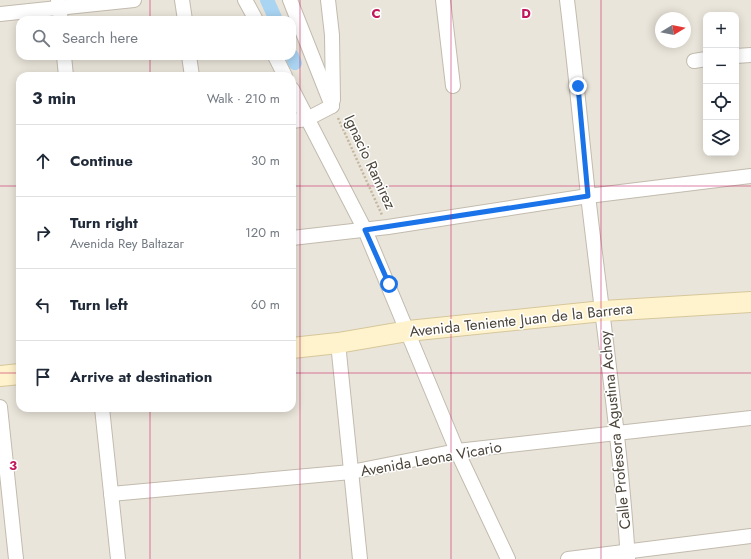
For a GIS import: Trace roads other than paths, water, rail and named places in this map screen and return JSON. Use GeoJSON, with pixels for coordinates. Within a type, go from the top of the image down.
{"type":"FeatureCollection","features":[{"type":"Feature","properties":{"kind":"street"},"geometry":{"type":"LineString","coordinates":[[0,14],[134,0]]}},
{"type":"Feature","properties":{"kind":"street"},"geometry":{"type":"LineString","coordinates":[[182,0],[184,16]]}},
{"type":"Feature","properties":{"kind":"street"},"geometry":{"type":"LineString","coordinates":[[245,0],[254,16]]}},
{"type":"Feature","properties":{"kind":"street"},"geometry":{"type":"LineString","coordinates":[[290,0],[332,106]]}},
{"type":"Feature","properties":{"kind":"street"},"geometry":{"type":"LineString","coordinates":[[328,0],[332,35],[332,106]]}},
{"type":"Feature","properties":{"kind":"street"},"geometry":{"type":"LineString","coordinates":[[443,0],[453,86]]}},
{"type":"Feature","properties":{"kind":"street","name":"Calle Profesora Agustina Achoy"},"geometry":{"type":"LineString","coordinates":[[567,0],[578,86],[588,196],[604,311],[628,556]]}},
{"type":"Feature","properties":{"kind":"street"},"geometry":{"type":"LineString","coordinates":[[739,56],[751,55]]}},
{"type":"Feature","properties":{"kind":"street"},"geometry":{"type":"LineString","coordinates":[[64,60],[66,72]]}},
{"type":"Feature","properties":{"kind":"street"},"geometry":{"type":"LineString","coordinates":[[190,60],[191,72]]}},
{"type":"Feature","properties":{"kind":"street"},"geometry":{"type":"LineString","coordinates":[[277,60],[283,72]]}},
{"type":"Feature","properties":{"kind":"street"},"geometry":{"type":"LineString","coordinates":[[296,97],[365,230],[457,451],[508,559]]}},
{"type":"Feature","properties":{"kind":"street"},"geometry":{"type":"LineString","coordinates":[[296,120],[307,119],[332,106]]}},
{"type":"Feature","properties":{"kind":"street"},"geometry":{"type":"LineString","coordinates":[[296,238],[388,227],[588,196],[751,176]]}},
{"type":"Feature","properties":{"kind":"street","name":"Avenida Teniente Juan de la Barrera"},"geometry":{"type":"LineString","coordinates":[[296,348],[338,343],[408,331],[604,311],[751,302]]}},
{"type":"Feature","properties":{"kind":"street"},"geometry":{"type":"LineString","coordinates":[[338,343],[360,559]]}},
{"type":"Feature","properties":{"kind":"street"},"geometry":{"type":"LineString","coordinates":[[0,376],[16,374]]}},
{"type":"Feature","properties":{"kind":"street"},"geometry":{"type":"LineString","coordinates":[[0,407],[16,559]]}},
{"type":"Feature","properties":{"kind":"street"},"geometry":{"type":"LineString","coordinates":[[102,412],[118,559]]}},
{"type":"Feature","properties":{"kind":"street","name":"Avenida Leona Vicario"},"geometry":{"type":"LineString","coordinates":[[111,494],[351,472],[457,451],[751,418]]}},
{"type":"Feature","properties":{"kind":"street"},"geometry":{"type":"LineString","coordinates":[[568,559],[628,556],[751,536]]}},
{"type":"Feature","properties":{"kind":"waterway"},"geometry":{"type":"LineString","coordinates":[[267,0],[274,16]]}}]}
